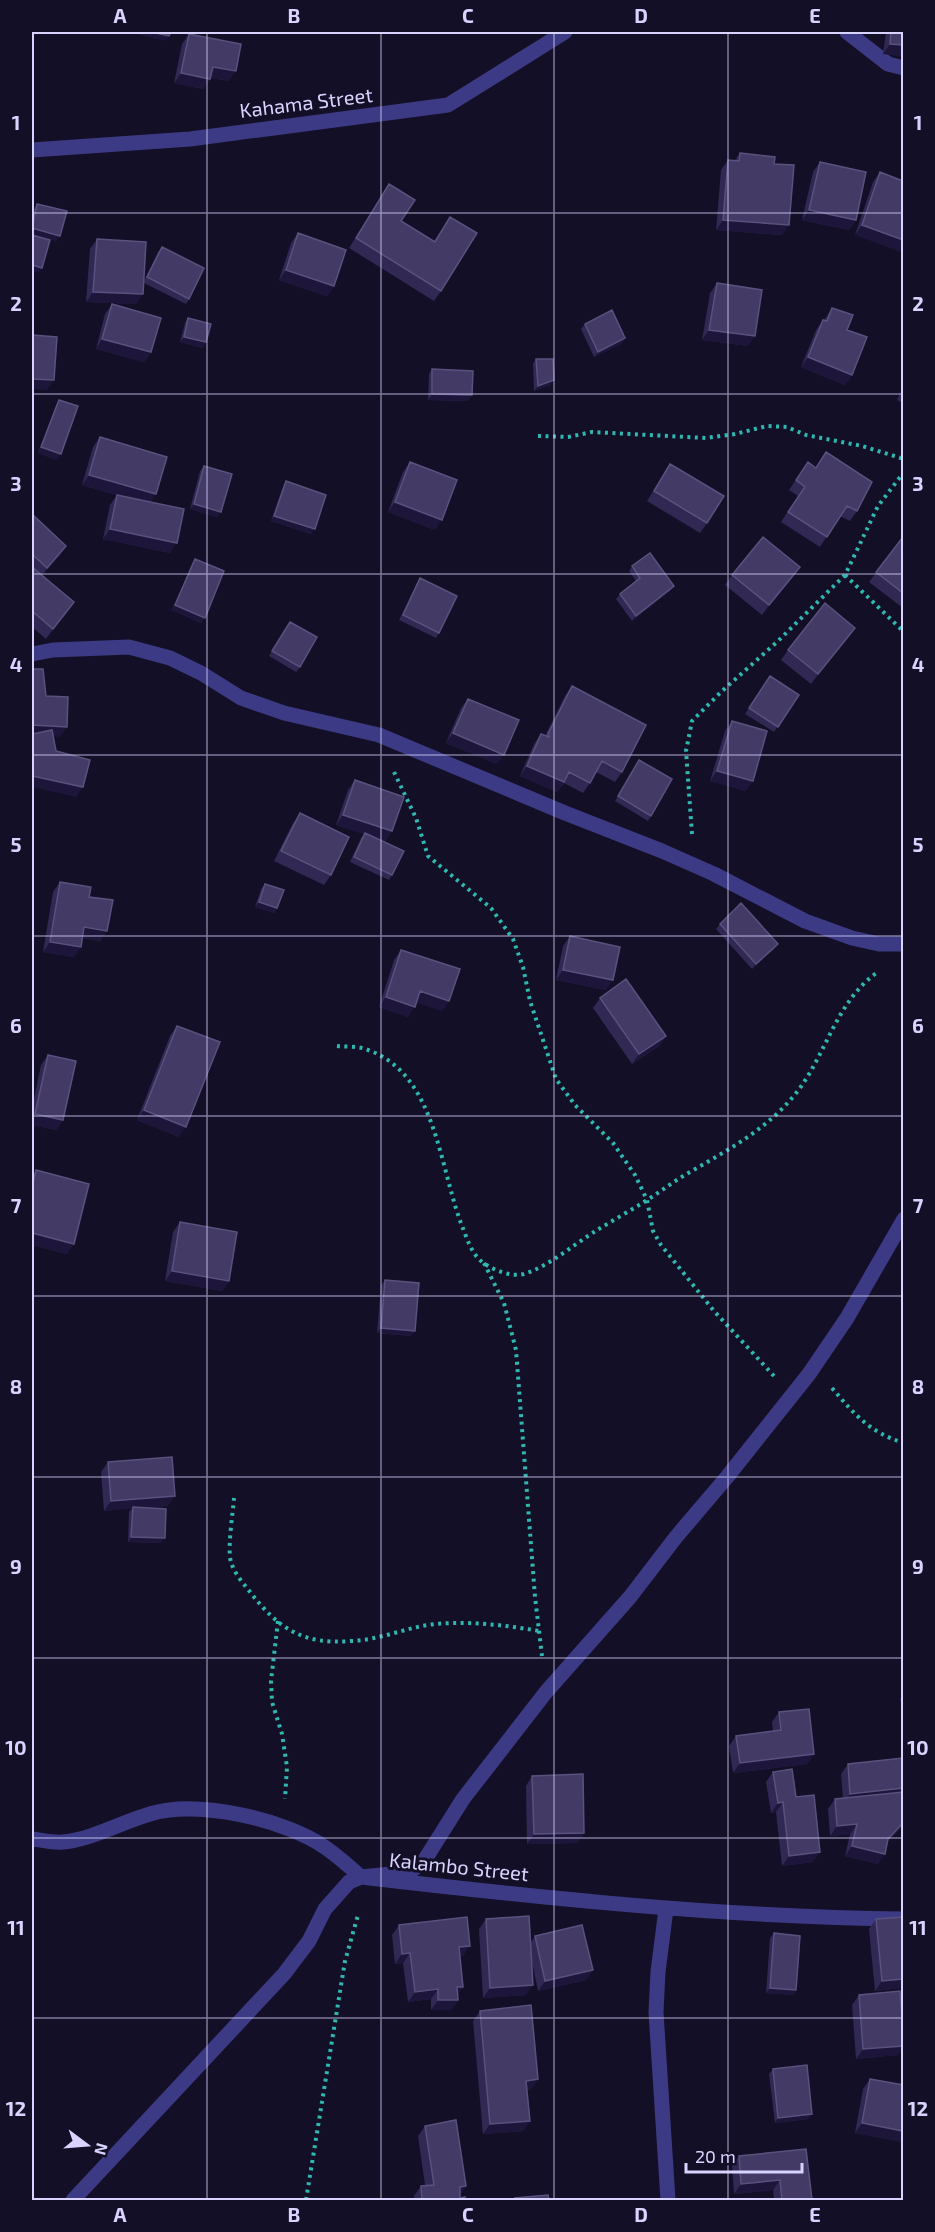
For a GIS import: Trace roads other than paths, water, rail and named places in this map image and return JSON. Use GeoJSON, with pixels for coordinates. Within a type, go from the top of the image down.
{"type":"FeatureCollection","features":[{"type":"Feature","properties":{"kind":"street","name":"Kahama Street"},"geometry":{"type":"LineString","coordinates":[[32,150],[190,139],[448,105],[565,32]]}},
{"type":"Feature","properties":{"kind":"street"},"geometry":{"type":"LineString","coordinates":[[847,32],[888,64],[903,68]]}},
{"type":"Feature","properties":{"kind":"street"},"geometry":{"type":"LineString","coordinates":[[32,654],[53,650],[129,647],[170,658],[201,673],[241,698],[284,713],[379,735],[714,874],[805,921],[852,938],[879,944],[902,945]]}},
{"type":"Feature","properties":{"kind":"street"},"geometry":{"type":"LineString","coordinates":[[73,2200],[284,1974],[303,1949],[325,1909],[349,1882],[361,1877],[401,1874],[414,1869],[424,1861],[463,1799],[546,1692],[630,1597],[811,1370],[847,1318],[903,1219]]}},
{"type":"Feature","properties":{"kind":"street","name":"Kalambo Street"},"geometry":{"type":"LineString","coordinates":[[32,1839],[63,1842],[100,1832],[153,1813],[184,1809],[239,1814],[282,1827],[325,1847],[361,1877],[666,1909],[829,1918],[903,1919]]}},
{"type":"Feature","properties":{"kind":"street"},"geometry":{"type":"LineString","coordinates":[[666,1909],[658,1972],[656,2012],[668,2200]]}}]}
